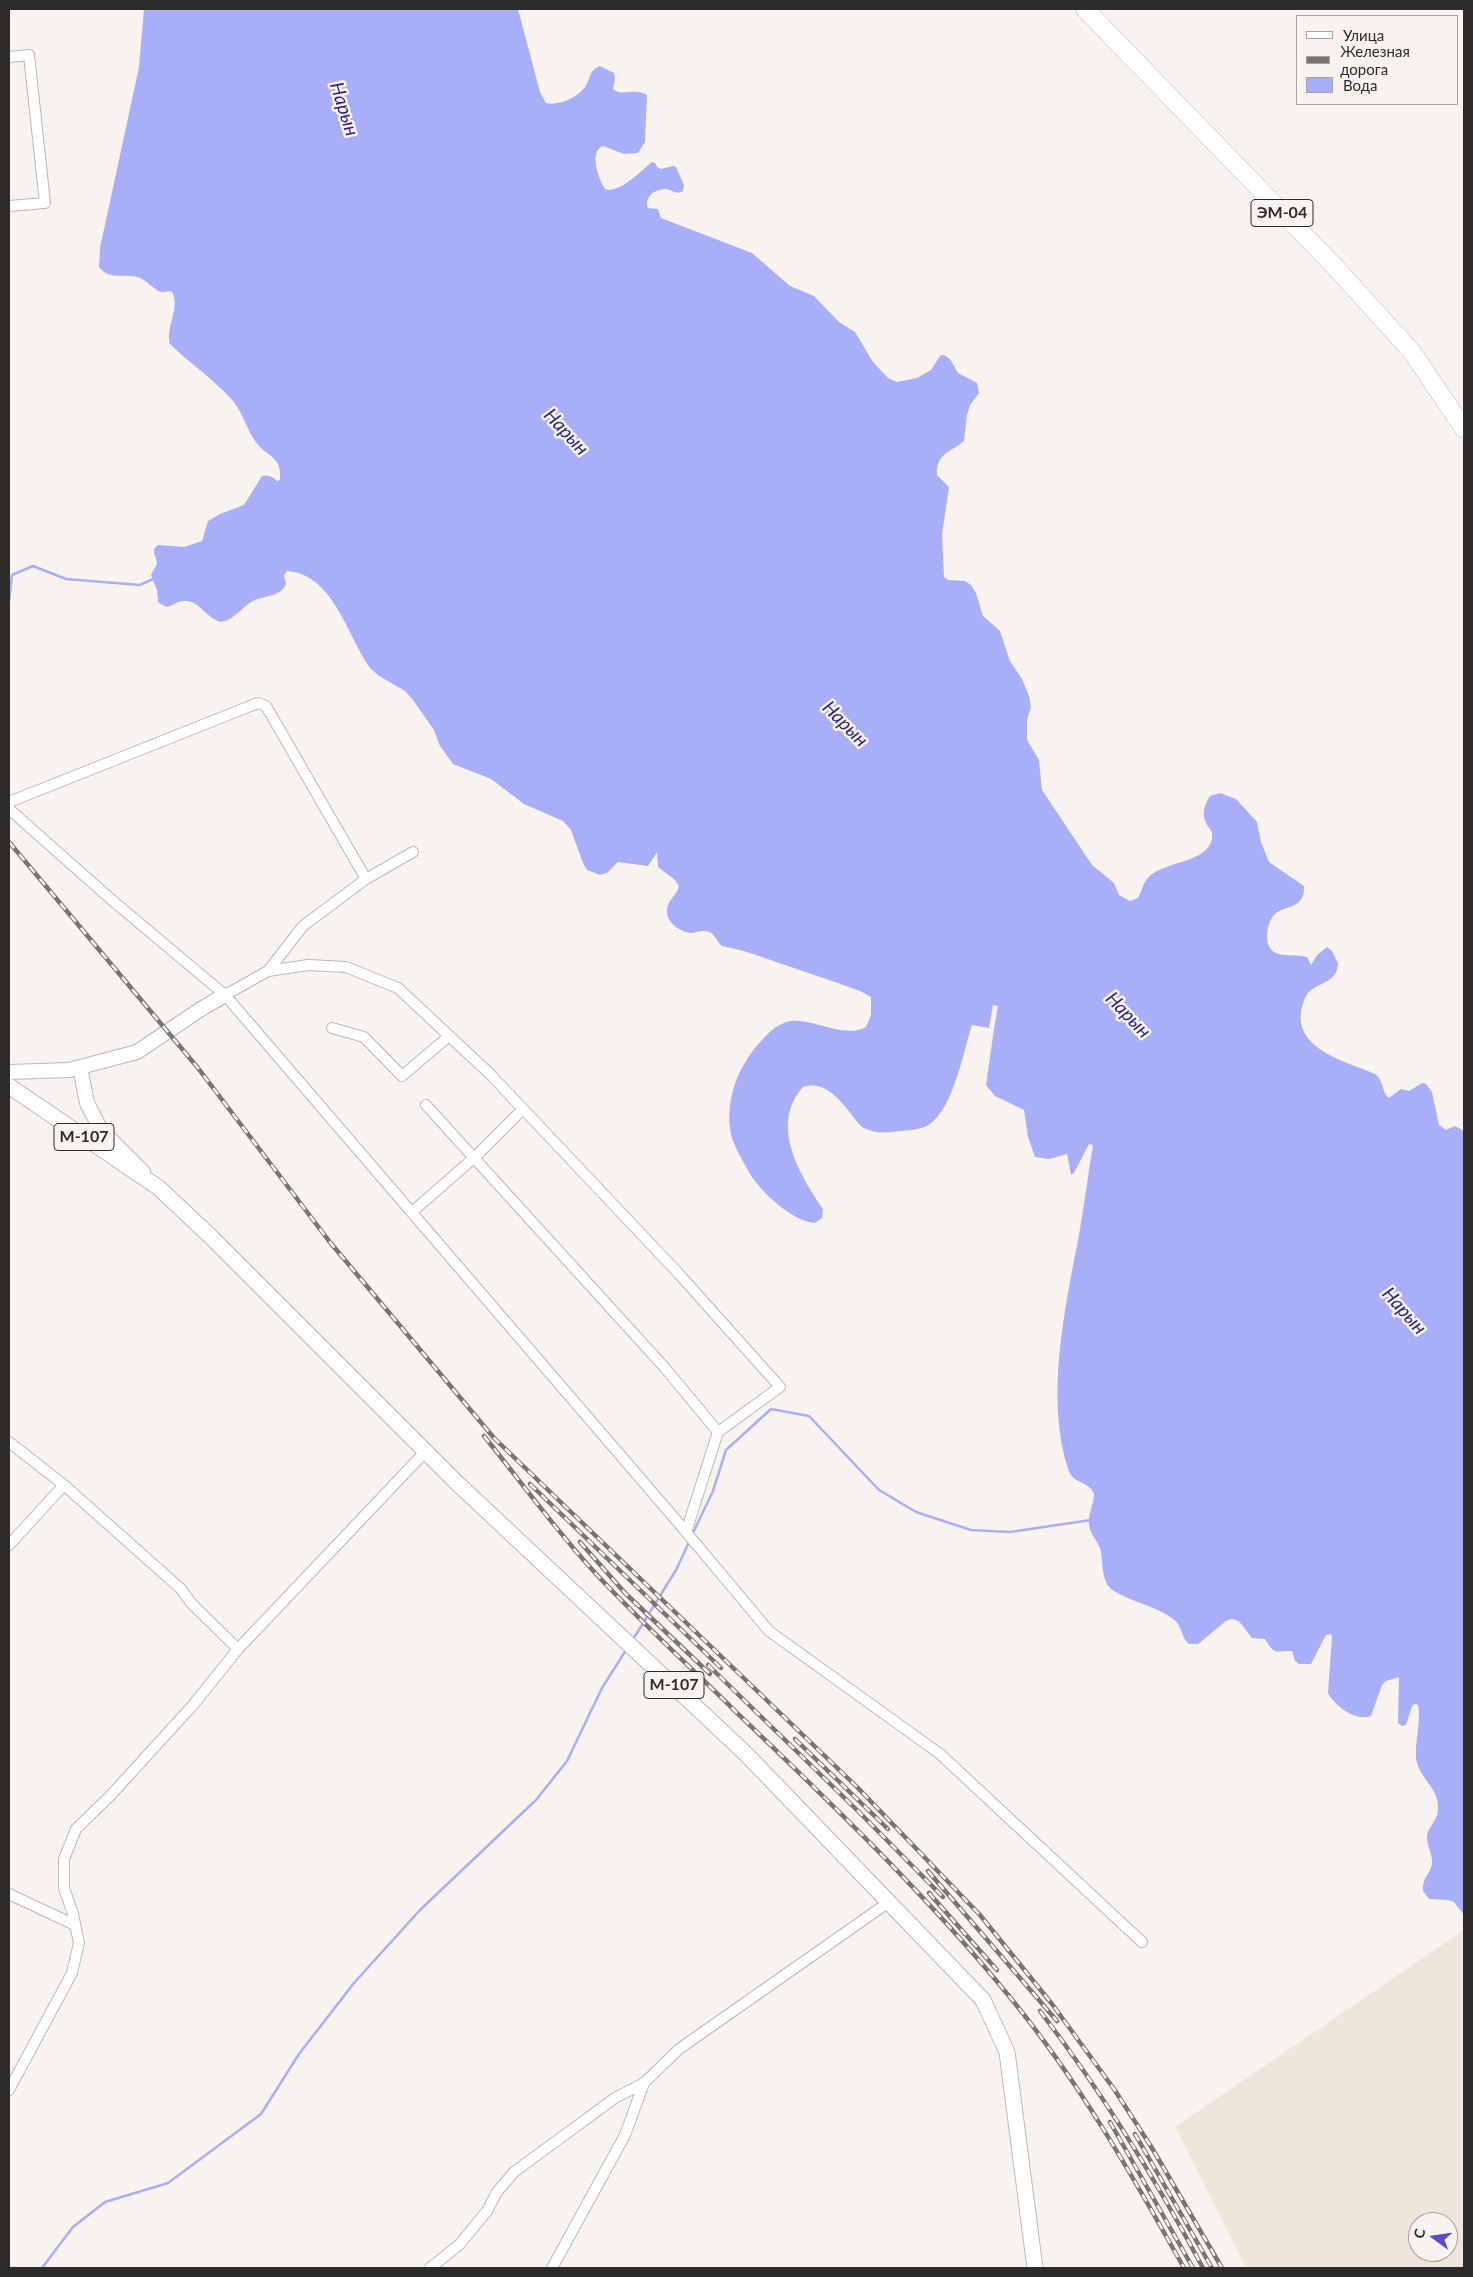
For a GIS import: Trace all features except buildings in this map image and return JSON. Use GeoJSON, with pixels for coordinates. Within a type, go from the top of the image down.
{"type":"FeatureCollection","features":[{"type":"Feature","properties":{"kind":"highway","name":"ЭМ-04"},"geometry":{"type":"LineString","coordinates":[[1085,9],[1337,269],[1412,352],[1464,429]]}},
{"type":"Feature","properties":{"kind":"main road","name":"М-107"},"geometry":{"type":"LineString","coordinates":[[9,1086],[159,1188],[253,1278],[426,1451],[746,1754],[983,2000],[1007,2052],[1035,2268]]}},
{"type":"Feature","properties":{"kind":"street"},"geometry":{"type":"LineString","coordinates":[[9,57],[29,55],[45,202],[9,206]]}},
{"type":"Feature","properties":{"kind":"street"},"geometry":{"type":"LineString","coordinates":[[9,802],[258,703],[266,706],[366,879]]}},
{"type":"Feature","properties":{"kind":"street"},"geometry":{"type":"LineString","coordinates":[[9,809],[120,908],[225,995],[769,1631],[940,1754],[1142,1942]]}},
{"type":"Feature","properties":{"kind":"street"},"geometry":{"type":"LineString","coordinates":[[268,971],[303,926],[366,879],[413,852]]}},
{"type":"Feature","properties":{"kind":"street"},"geometry":{"type":"LineString","coordinates":[[9,1072],[69,1070],[137,1052],[201,1009],[268,971],[308,965],[346,967],[398,988],[490,1074],[678,1274],[780,1387],[718,1432],[686,1532]]}},
{"type":"Feature","properties":{"kind":"street"},"geometry":{"type":"LineString","coordinates":[[332,1028],[364,1037],[402,1076],[449,1036]]}},
{"type":"Feature","properties":{"kind":"street"},"geometry":{"type":"LineString","coordinates":[[80,1067],[87,1103],[101,1130],[159,1188]]}},
{"type":"Feature","properties":{"kind":"street"},"geometry":{"type":"LineString","coordinates":[[426,1105],[665,1368],[718,1432]]}},
{"type":"Feature","properties":{"kind":"street"},"geometry":{"type":"LineString","coordinates":[[412,1212],[475,1157],[523,1109]]}},
{"type":"Feature","properties":{"kind":"street"},"geometry":{"type":"LineString","coordinates":[[9,1442],[64,1485],[181,1589],[191,1603],[238,1649]]}},
{"type":"Feature","properties":{"kind":"street"},"geometry":{"type":"LineString","coordinates":[[9,2090],[72,1973],[79,1943],[64,1888],[64,1859],[76,1829],[112,1795],[193,1705],[238,1649],[426,1451]]}},
{"type":"Feature","properties":{"kind":"street"},"geometry":{"type":"LineString","coordinates":[[9,1545],[64,1485]]}},
{"type":"Feature","properties":{"kind":"street"},"geometry":{"type":"LineString","coordinates":[[9,1894],[75,1925]]}},
{"type":"Feature","properties":{"kind":"street"},"geometry":{"type":"LineString","coordinates":[[430,2268],[459,2245],[487,2211],[497,2192],[514,2172],[615,2098],[644,2083],[679,2050],[889,1902]]}},
{"type":"Feature","properties":{"kind":"street"},"geometry":{"type":"LineString","coordinates":[[552,2268],[625,2135],[644,2083]]}},
{"type":"Feature","properties":{"kind":"shaded area"},"geometry":{"type":"Polygon","coordinates":[[[1464,1930],[1464,2268],[1246,2268],[1175,2127],[1464,1930]]]}},
{"type":"Feature","properties":{"kind":"water","name":"Нарын"},"geometry":{"type":"Polygon","coordinates":[[[144,9],[518,9],[540,92],[546,103],[562,102],[577,95],[587,84],[593,70],[600,66],[614,73],[613,89],[616,91],[638,92],[647,95],[645,142],[638,153],[624,154],[603,146],[596,154],[596,166],[605,189],[611,190],[623,185],[652,162],[661,169],[676,167],[684,185],[683,191],[678,193],[667,189],[660,190],[653,193],[647,201],[648,208],[658,209],[661,218],[752,253],[790,286],[814,296],[839,322],[855,332],[873,362],[888,378],[897,382],[917,378],[931,370],[940,356],[944,355],[950,359],[958,373],[977,383],[979,393],[970,405],[964,441],[941,458],[937,468],[937,475],[949,487],[942,534],[944,577],[948,580],[965,581],[971,585],[976,593],[983,616],[1000,631],[1010,661],[1022,679],[1029,696],[1031,707],[1027,720],[1027,740],[1039,760],[1042,790],[1092,865],[1114,883],[1119,895],[1130,901],[1138,898],[1145,881],[1156,871],[1188,860],[1206,850],[1211,842],[1212,832],[1206,823],[1204,811],[1210,796],[1220,793],[1236,799],[1257,822],[1261,842],[1269,862],[1304,886],[1303,894],[1298,903],[1278,912],[1271,919],[1267,936],[1269,946],[1276,953],[1307,957],[1311,965],[1317,955],[1327,947],[1332,951],[1338,963],[1335,974],[1310,991],[1305,998],[1301,1012],[1302,1025],[1307,1036],[1315,1046],[1326,1053],[1375,1074],[1389,1098],[1401,1089],[1409,1091],[1422,1083],[1426,1084],[1432,1092],[1439,1125],[1446,1130],[1455,1126],[1464,1131],[1464,1915],[1454,1902],[1429,1899],[1423,1891],[1424,1882],[1432,1863],[1427,1836],[1437,1815],[1438,1802],[1417,1763],[1418,1705],[1412,1706],[1406,1725],[1402,1726],[1398,1723],[1399,1677],[1386,1681],[1382,1685],[1371,1716],[1359,1717],[1346,1712],[1328,1693],[1331,1634],[1326,1635],[1311,1664],[1299,1664],[1295,1661],[1292,1651],[1279,1652],[1271,1648],[1265,1639],[1252,1638],[1238,1621],[1231,1619],[1198,1644],[1189,1644],[1179,1625],[1173,1619],[1159,1610],[1121,1595],[1106,1583],[1100,1548],[1089,1524],[1094,1494],[1089,1487],[1077,1481],[1070,1474],[1061,1441],[1058,1412],[1058,1383],[1063,1322],[1093,1145],[1089,1144],[1074,1173],[1071,1175],[1067,1154],[1049,1159],[1035,1157],[1028,1137],[1024,1110],[995,1096],[986,1085],[994,1029],[972,1025],[957,1078],[945,1105],[930,1124],[923,1127],[890,1132],[871,1131],[862,1127],[837,1097],[829,1091],[813,1085],[803,1087],[793,1102],[789,1117],[788,1133],[792,1150],[805,1181],[823,1209],[822,1218],[815,1223],[797,1217],[778,1205],[762,1189],[750,1174],[735,1147],[731,1135],[729,1116],[736,1080],[755,1048],[779,1025],[791,1021],[800,1021],[839,1030],[857,1030],[866,1027],[871,1015],[871,997],[832,981],[744,951],[722,946],[713,934],[707,931],[690,933],[678,928],[671,922],[667,914],[667,907],[679,886],[675,880],[658,867],[657,852],[648,866],[618,862],[607,873],[600,875],[587,870],[571,830],[563,821],[524,804],[491,779],[453,764],[440,746],[434,730],[413,700],[405,691],[379,676],[370,668],[337,608],[327,594],[316,583],[303,575],[287,571],[284,576],[286,583],[281,591],[255,600],[231,618],[221,622],[191,602],[180,601],[166,607],[158,602],[157,590],[151,575],[157,564],[154,549],[158,545],[184,547],[202,541],[208,521],[220,514],[244,505],[262,476],[270,476],[277,481],[280,480],[280,472],[276,461],[255,441],[233,401],[170,344],[169,331],[175,304],[172,292],[159,291],[137,277],[107,274],[99,267],[100,248],[139,67],[144,9]]]}},
{"type":"Feature","properties":{"kind":"pier"},"geometry":{"type":"Polygon","coordinates":[[[993,1005],[998,1006],[994,1029],[989,1028],[993,1005]]]}},
{"type":"Feature","properties":{"kind":"waterway"},"geometry":{"type":"LineString","coordinates":[[9,601],[12,575],[33,566],[66,579],[140,585],[153,579]]}},
{"type":"Feature","properties":{"kind":"waterway"},"geometry":{"type":"LineString","coordinates":[[692,1535],[713,1491],[726,1450],[771,1409],[809,1416],[879,1490],[916,1512],[971,1530],[1010,1532],[1091,1520]]}},
{"type":"Feature","properties":{"kind":"waterway"},"geometry":{"type":"LineString","coordinates":[[632,1641],[676,1570],[690,1540]]}},
{"type":"Feature","properties":{"kind":"waterway"},"geometry":{"type":"LineString","coordinates":[[42,2268],[73,2227],[105,2202],[168,2183],[261,2114],[299,2054],[354,1983],[420,1910],[536,1800],[567,1761],[602,1688],[626,1650]]}},
{"type":"Feature","properties":{"kind":"railway"},"geometry":{"type":"LineString","coordinates":[[9,842],[198,1068],[329,1241],[494,1438],[857,1787],[980,1915],[1052,2004],[1114,2089],[1152,2148],[1222,2268]]}},
{"type":"Feature","properties":{"kind":"railway"},"geometry":{"type":"LineString","coordinates":[[484,1436],[554,1525],[598,1576],[874,1847],[943,1920],[1009,1996],[1081,2094],[1124,2162],[1184,2268]]}},
{"type":"Feature","properties":{"kind":"railway"},"geometry":{"type":"LineString","coordinates":[[530,1484],[721,1668]]}},
{"type":"Feature","properties":{"kind":"railway"},"geometry":{"type":"LineString","coordinates":[[580,1542],[625,1593],[710,1674]]}},
{"type":"Feature","properties":{"kind":"railway"},"geometry":{"type":"LineString","coordinates":[[708,1665],[943,1897]]}},
{"type":"Feature","properties":{"kind":"railway"},"geometry":{"type":"LineString","coordinates":[[795,1739],[888,1829]]}},
{"type":"Feature","properties":{"kind":"railway"},"geometry":{"type":"LineString","coordinates":[[928,1871],[1057,2021]]}},
{"type":"Feature","properties":{"kind":"railway"},"geometry":{"type":"LineString","coordinates":[[929,1893],[997,1970]]}},
{"type":"Feature","properties":{"kind":"railway"},"geometry":{"type":"LineString","coordinates":[[1040,2011],[1085,2073],[1127,2136],[1203,2268]]}},
{"type":"Feature","properties":{"kind":"railway"},"geometry":{"type":"LineString","coordinates":[[1110,2122],[1193,2268]]}},
{"type":"Feature","properties":{"kind":"railway"},"geometry":{"type":"LineString","coordinates":[[1135,2134],[1212,2268]]}}]}
